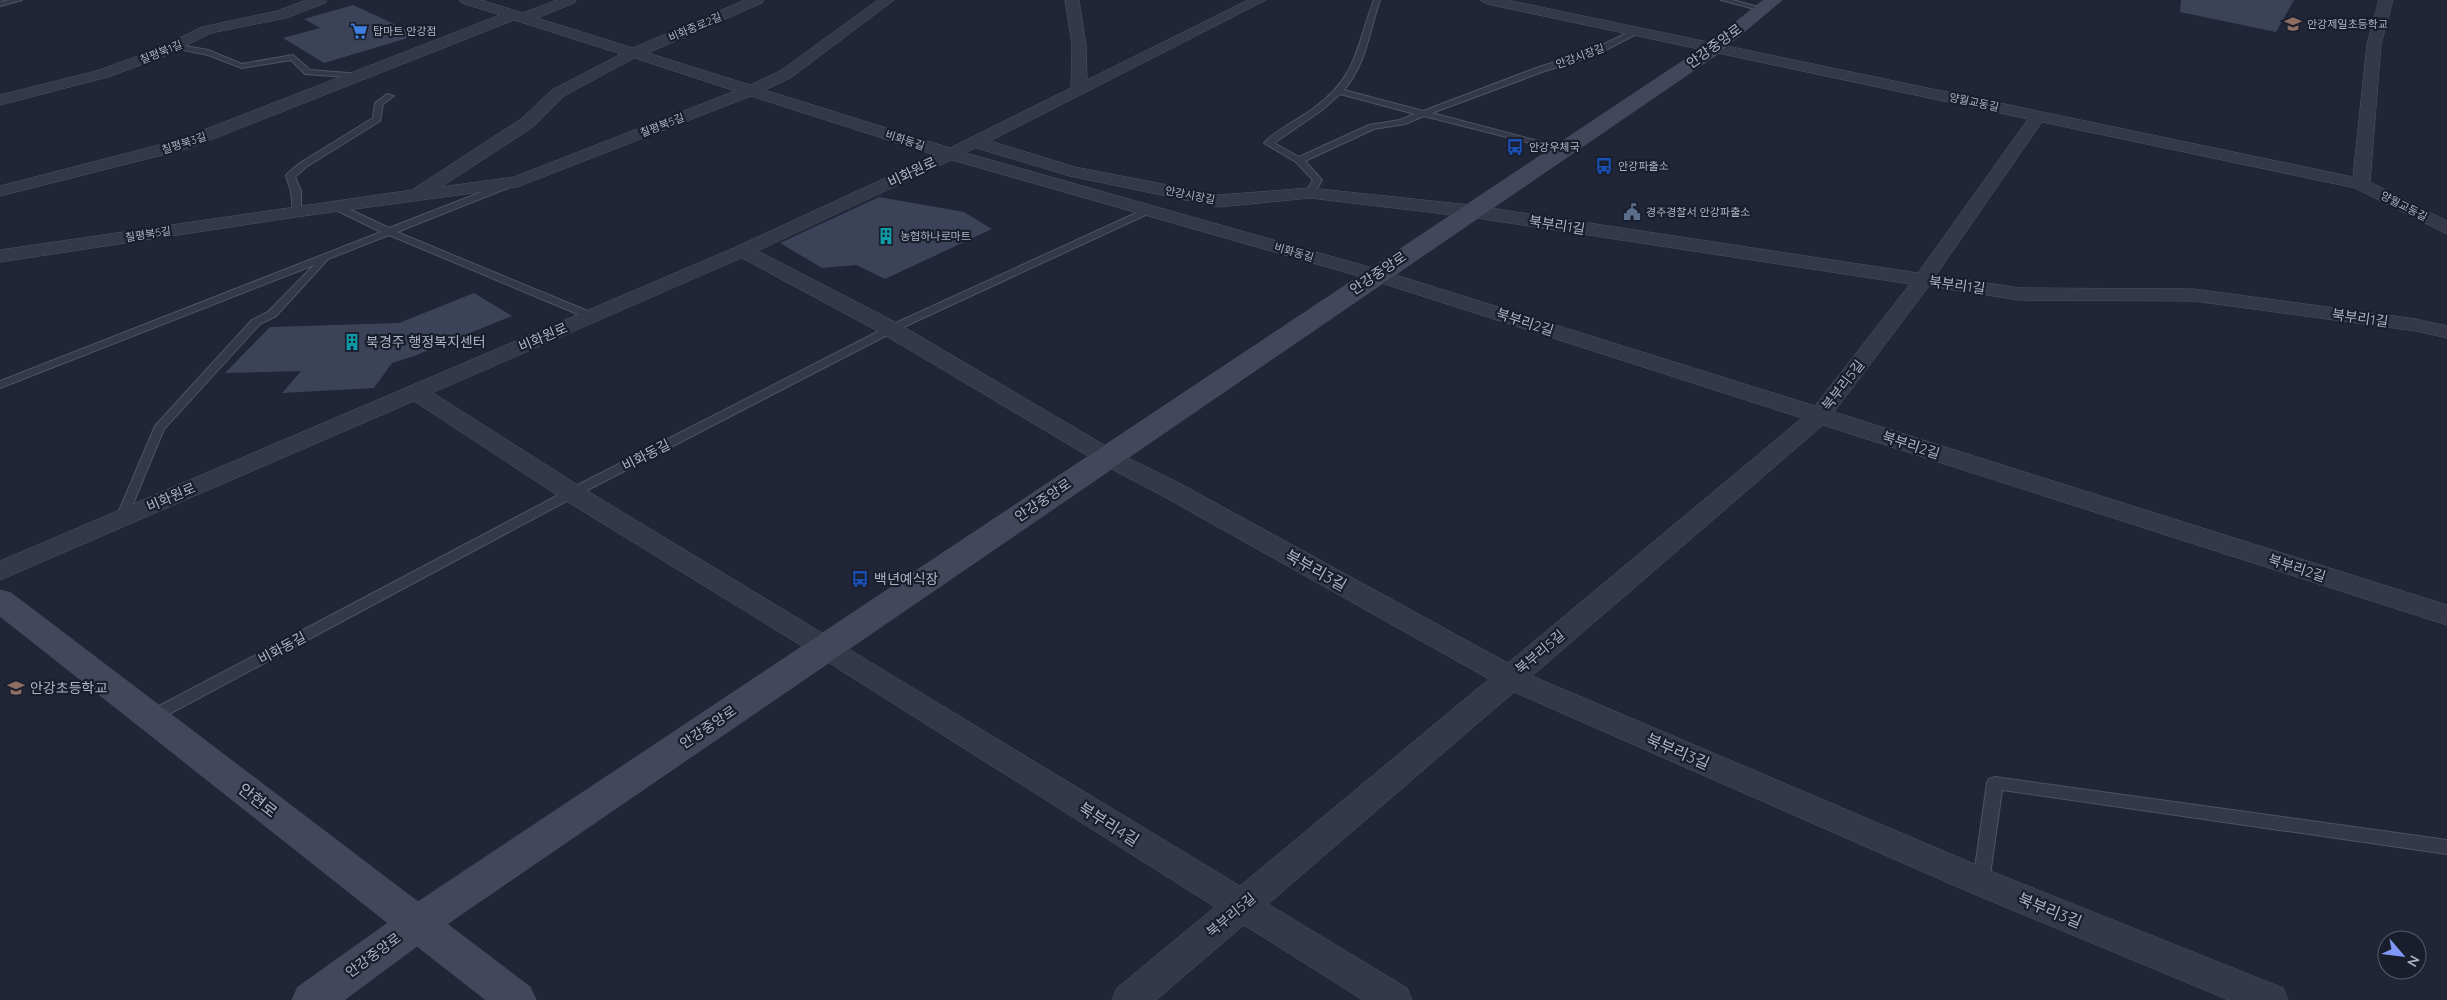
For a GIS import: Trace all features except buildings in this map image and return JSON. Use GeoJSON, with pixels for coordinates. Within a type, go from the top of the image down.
{"type":"FeatureCollection","features":[{"type":"Feature","properties":{"kind":"main road","name":"안강중앙로"},"geometry":{"type":"LineString","coordinates":[[312,1000],[417,924],[825,647],[1713,49],[1768,5]]}},
{"type":"Feature","properties":{"kind":"main road","name":"안현로"},"geometry":{"type":"LineString","coordinates":[[0,600],[516,1000]]}},
{"type":"Feature","properties":{"kind":"street","name":"칠평북1길"},"geometry":{"type":"LineString","coordinates":[[0,100],[102,74],[177,46],[207,30],[281,15],[320,0]]}},
{"type":"Feature","properties":{"kind":"street","name":"비화동길"},"geometry":{"type":"LineString","coordinates":[[467,0],[950,154],[1376,275]]}},
{"type":"Feature","properties":{"kind":"street","name":"칠평북3길"},"geometry":{"type":"LineString","coordinates":[[0,191],[184,144],[518,16],[568,0]]}},
{"type":"Feature","properties":{"kind":"street","name":"비화중로2길"},"geometry":{"type":"LineString","coordinates":[[634,53],[757,0]]}},
{"type":"Feature","properties":{"kind":"street","name":"칠평북5길"},"geometry":{"type":"LineString","coordinates":[[0,256],[296,211],[516,182],[751,90],[786,74],[887,0]]}},
{"type":"Feature","properties":{"kind":"street"},"geometry":{"type":"LineString","coordinates":[[1072,0],[1079,45],[1079,90]]}},
{"type":"Feature","properties":{"kind":"street","name":"비화원로"},"geometry":{"type":"LineString","coordinates":[[0,571],[743,251],[975,142],[1259,0]]}},
{"type":"Feature","properties":{"kind":"street","name":"안강시장길"},"geometry":{"type":"LineString","coordinates":[[1487,0],[1713,49]]}},
{"type":"Feature","properties":{"kind":"street","name":"안강시장길"},"geometry":{"type":"LineString","coordinates":[[1548,0],[1575,8],[1604,25]]}},
{"type":"Feature","properties":{"kind":"street"},"geometry":{"type":"LineString","coordinates":[[2361,184],[2374,44],[2386,0]]}},
{"type":"Feature","properties":{"kind":"street","name":"양월교동길"},"geometry":{"type":"LineString","coordinates":[[1713,49],[2361,184],[2447,228]]}},
{"type":"Feature","properties":{"kind":"street","name":"칠평북5길"},"geometry":{"type":"LineString","coordinates":[[415,196],[527,123],[558,93],[634,53]]}},
{"type":"Feature","properties":{"kind":"street"},"geometry":{"type":"LineString","coordinates":[[1923,280],[2038,116]]}},
{"type":"Feature","properties":{"kind":"street","name":"안강시장길"},"geometry":{"type":"LineString","coordinates":[[975,142],[1079,173],[1126,184],[1219,201],[1310,193],[1470,211]]}},
{"type":"Feature","properties":{"kind":"street","name":"북부리1길"},"geometry":{"type":"LineString","coordinates":[[1470,211],[2019,294],[2194,295],[2416,325],[2447,332]]}},
{"type":"Feature","properties":{"kind":"street"},"geometry":{"type":"LineString","coordinates":[[743,251],[891,329],[1107,457]]}},
{"type":"Feature","properties":{"kind":"street","name":"북부리2길"},"geometry":{"type":"LineString","coordinates":[[1376,275],[2447,615]]}},
{"type":"Feature","properties":{"kind":"street","name":"북부리5길"},"geometry":{"type":"LineString","coordinates":[[1130,1000],[1819,416],[1923,280]]}},
{"type":"Feature","properties":{"kind":"street"},"geometry":{"type":"LineString","coordinates":[[415,392],[572,493],[825,647]]}},
{"type":"Feature","properties":{"kind":"street","name":"북부리3길"},"geometry":{"type":"LineString","coordinates":[[1107,457],[1170,489],[1510,678],[1981,882],[2270,1000]]}},
{"type":"Feature","properties":{"kind":"street","name":"북부리4길"},"geometry":{"type":"LineString","coordinates":[[825,647],[1394,1000]]}},
{"type":"Feature","properties":{"kind":"lane"},"geometry":{"type":"LineString","coordinates":[[0,4],[19,0]]}},
{"type":"Feature","properties":{"kind":"lane"},"geometry":{"type":"LineString","coordinates":[[1310,193],[1318,180],[1299,160],[1268,143],[1323,105],[1348,79],[1358,63],[1367,37],[1368,22],[1377,0]]}},
{"type":"Feature","properties":{"kind":"lane"},"geometry":{"type":"LineString","coordinates":[[1724,0],[1768,5]]}},
{"type":"Feature","properties":{"kind":"lane","name":"안강시장길"},"geometry":{"type":"LineString","coordinates":[[1299,160],[1372,127],[1402,122],[1542,69],[1593,53],[1636,32]]}},
{"type":"Feature","properties":{"kind":"lane","name":"칠평북3길"},"geometry":{"type":"LineString","coordinates":[[177,46],[194,48],[222,57],[234,66],[293,57],[308,72],[361,76]]}},
{"type":"Feature","properties":{"kind":"lane"},"geometry":{"type":"LineString","coordinates":[[1337,91],[1562,150]]}},
{"type":"Feature","properties":{"kind":"lane"},"geometry":{"type":"LineString","coordinates":[[296,211],[296,191],[290,176],[303,165],[377,119],[378,103],[390,96]]}},
{"type":"Feature","properties":{"kind":"lane"},"geometry":{"type":"LineString","coordinates":[[0,385],[516,182]]}},
{"type":"Feature","properties":{"kind":"lane"},"geometry":{"type":"LineString","coordinates":[[335,206],[389,232],[591,316]]}},
{"type":"Feature","properties":{"kind":"lane","name":"비화동길"},"geometry":{"type":"LineString","coordinates":[[152,717],[572,493],[891,329],[1149,210]]}},
{"type":"Feature","properties":{"kind":"lane"},"geometry":{"type":"LineString","coordinates":[[122,518],[159,428],[256,322],[272,314],[327,256]]}},
{"type":"Feature","properties":{"kind":"lane"},"geometry":{"type":"LineString","coordinates":[[1981,882],[1995,783],[2447,847]]}},
{"type":"Feature","properties":{"kind":"place","name":"안강제일초등학교"},"geometry":{"type":"Point","coordinates":[2293,24]}},
{"type":"Feature","properties":{"kind":"place","name":"탑마트 안강점"},"geometry":{"type":"Point","coordinates":[359,31]}},
{"type":"Feature","properties":{"kind":"place","name":"안강우체국"},"geometry":{"type":"Point","coordinates":[1515,147]}},
{"type":"Feature","properties":{"kind":"place","name":"안강파출소"},"geometry":{"type":"Point","coordinates":[1604,166]}},
{"type":"Feature","properties":{"kind":"place","name":"경주경찰서 안강파출소"},"geometry":{"type":"Point","coordinates":[1632,212]}},
{"type":"Feature","properties":{"kind":"place","name":"농협하나로마트"},"geometry":{"type":"Point","coordinates":[886,236]}},
{"type":"Feature","properties":{"kind":"place","name":"북경주 행정복지센터"},"geometry":{"type":"Point","coordinates":[352,342]}},
{"type":"Feature","properties":{"kind":"place","name":"백년예식장"},"geometry":{"type":"Point","coordinates":[860,579]}},
{"type":"Feature","properties":{"kind":"place","name":"안강초등학교"},"geometry":{"type":"Point","coordinates":[16,688]}}]}
